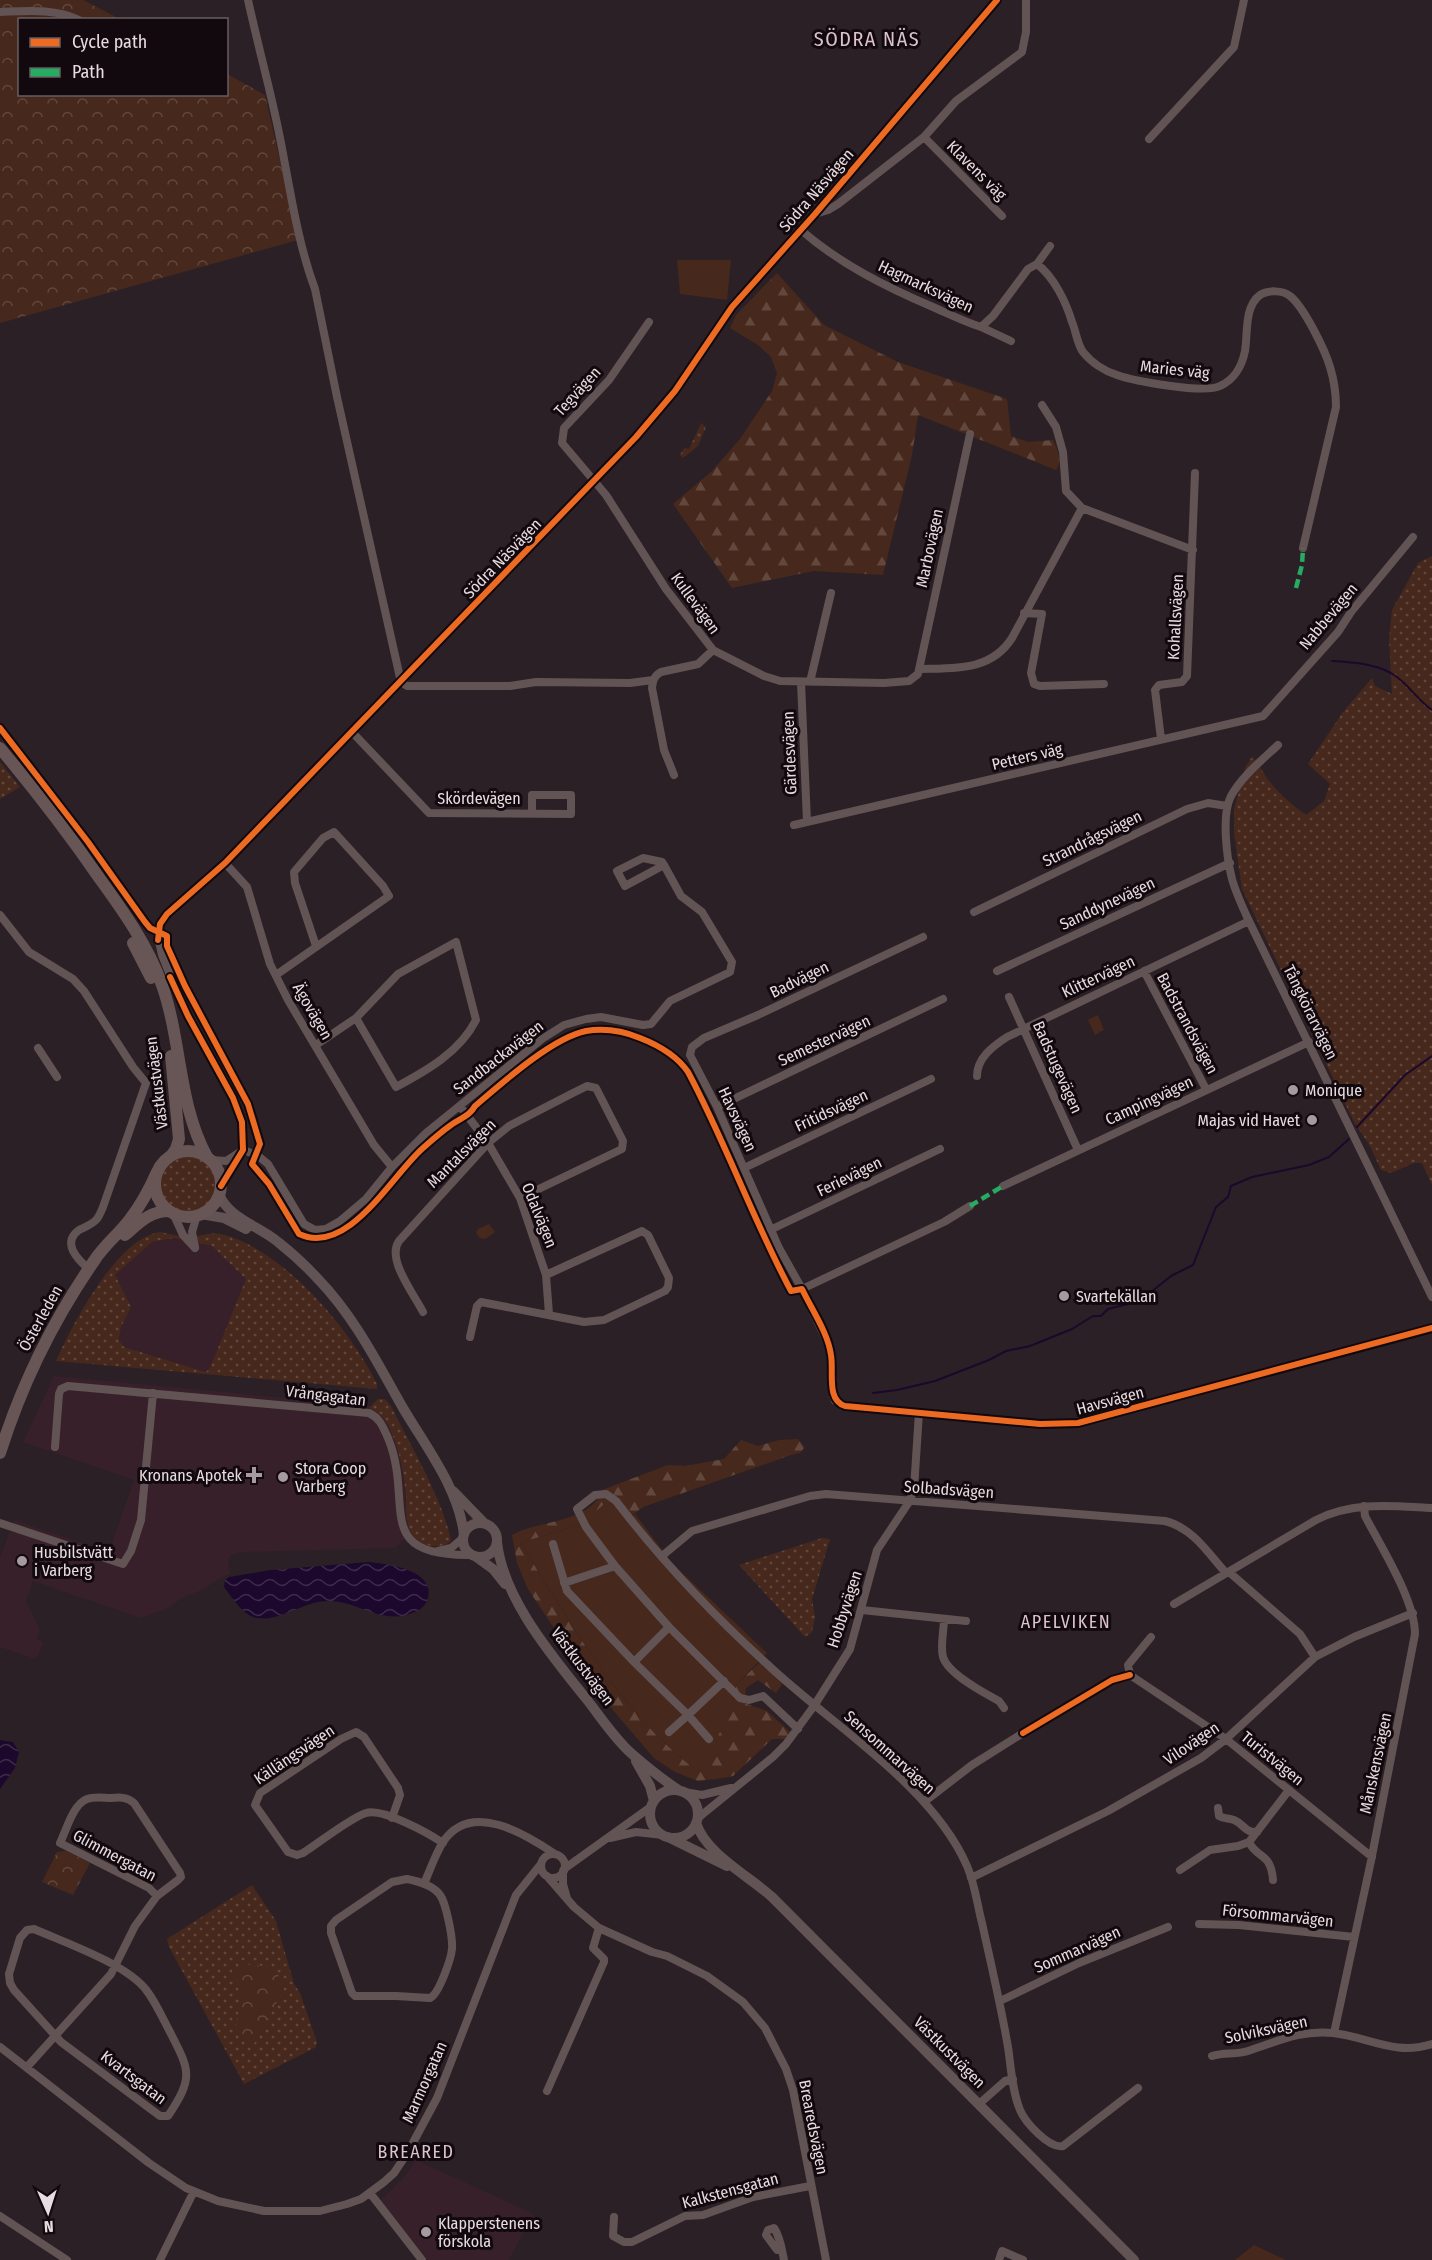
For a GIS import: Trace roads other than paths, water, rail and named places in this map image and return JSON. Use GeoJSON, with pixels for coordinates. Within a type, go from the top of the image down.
{"type":"FeatureCollection","features":[{"type":"Feature","properties":{"kind":"main road","name":"Västkustvägen"},"geometry":{"type":"LineString","coordinates":[[0,748],[79,848],[150,956],[162,986],[172,1022],[190,1119],[197,1138],[209,1158]]}},
{"type":"Feature","properties":{"kind":"main road","name":"Västkustvägen"},"geometry":{"type":"LineString","coordinates":[[10,760],[130,936],[155,987],[169,1041],[176,1101],[179,1139],[171,1156]]}},
{"type":"Feature","properties":{"kind":"main road"},"geometry":{"type":"LineString","coordinates":[[189,1151],[209,1158],[219,1172],[220,1190],[212,1206],[199,1215],[182,1216],[171,1212],[162,1203],[155,1183],[157,1172],[164,1161],[171,1156],[189,1151]]}},
{"type":"Feature","properties":{"kind":"main road","name":"Österleden"},"geometry":{"type":"LineString","coordinates":[[0,1454],[19,1399],[42,1345],[72,1293],[98,1254],[130,1219],[157,1172]]}},
{"type":"Feature","properties":{"kind":"main road","name":"Österleden"},"geometry":{"type":"LineString","coordinates":[[89,1269],[96,1266],[147,1217],[156,1212],[171,1212]]}},
{"type":"Feature","properties":{"kind":"street"},"geometry":{"type":"LineString","coordinates":[[248,0],[297,222],[315,289],[401,682],[407,686],[510,687],[536,682],[630,683],[653,680]]}},
{"type":"Feature","properties":{"kind":"street"},"geometry":{"type":"LineString","coordinates":[[924,137],[956,101],[1022,52],[1026,32],[1026,0]]}},
{"type":"Feature","properties":{"kind":"street"},"geometry":{"type":"LineString","coordinates":[[1149,139],[1234,47],[1244,0]]}},
{"type":"Feature","properties":{"kind":"street","name":"Södra Näsvägen"},"geometry":{"type":"LineString","coordinates":[[243,1150],[243,1130],[239,1112],[180,1000],[162,955],[157,936],[159,924],[167,914],[225,863],[561,517],[664,405],[711,341],[732,307],[815,214],[993,1]]}},
{"type":"Feature","properties":{"kind":"street"},"geometry":{"type":"LineString","coordinates":[[0,12],[56,12],[75,18]]}},
{"type":"Feature","properties":{"kind":"street","name":"Klavens väg"},"geometry":{"type":"LineString","coordinates":[[815,214],[838,204],[924,137],[1002,216]]}},
{"type":"Feature","properties":{"kind":"street","name":"Hagmarksvägen"},"geometry":{"type":"LineString","coordinates":[[801,230],[822,248],[855,270],[894,290],[981,327],[993,316],[1028,269],[1037,264],[1050,246]]}},
{"type":"Feature","properties":{"kind":"street","name":"Maries väg"},"geometry":{"type":"LineString","coordinates":[[1037,264],[1053,282],[1063,301],[1083,352],[1107,371],[1157,385],[1207,388],[1218,387],[1225,383],[1237,372],[1244,354],[1251,306],[1259,296],[1267,292],[1284,292],[1290,296],[1309,322],[1324,351],[1330,366],[1336,399],[1303,548]]}},
{"type":"Feature","properties":{"kind":"street","name":"Tegvägen"},"geometry":{"type":"LineString","coordinates":[[594,480],[562,443],[563,430],[609,380],[650,322]]}},
{"type":"Feature","properties":{"kind":"street"},"geometry":{"type":"LineString","coordinates":[[981,327],[1011,341]]}},
{"type":"Feature","properties":{"kind":"street"},"geometry":{"type":"LineString","coordinates":[[1042,405],[1056,427],[1063,452],[1066,491],[1082,508],[1193,550]]}},
{"type":"Feature","properties":{"kind":"street","name":"Marbovägen"},"geometry":{"type":"LineString","coordinates":[[921,669],[945,544],[970,434]]}},
{"type":"Feature","properties":{"kind":"street","name":"Kohallsvägen"},"geometry":{"type":"LineString","coordinates":[[1161,739],[1155,690],[1159,685],[1182,682],[1187,676],[1196,473]]}},
{"type":"Feature","properties":{"kind":"street","name":"Kullevägen"},"geometry":{"type":"LineString","coordinates":[[594,480],[666,589],[713,650],[764,676],[780,681],[901,682],[914,678],[921,669]]}},
{"type":"Feature","properties":{"kind":"street"},"geometry":{"type":"LineString","coordinates":[[921,669],[975,666],[987,661],[1008,645],[1082,508]]}},
{"type":"Feature","properties":{"kind":"street","name":"Nabbevägen"},"geometry":{"type":"LineString","coordinates":[[1266,714],[1292,681],[1338,632],[1351,612],[1413,537]]}},
{"type":"Feature","properties":{"kind":"street","name":"Gärdesvägen"},"geometry":{"type":"LineString","coordinates":[[807,822],[805,682],[831,593]]}},
{"type":"Feature","properties":{"kind":"street"},"geometry":{"type":"LineString","coordinates":[[1024,613],[1042,614],[1031,673],[1034,684],[1040,686],[1104,684]]}},
{"type":"Feature","properties":{"kind":"street"},"geometry":{"type":"LineString","coordinates":[[674,775],[664,750],[652,688],[653,680],[661,672],[698,664],[713,650]]}},
{"type":"Feature","properties":{"kind":"street","name":"Petters väg"},"geometry":{"type":"LineString","coordinates":[[794,825],[1266,714]]}},
{"type":"Feature","properties":{"kind":"street","name":"Skördevägen"},"geometry":{"type":"LineString","coordinates":[[352,732],[429,813],[571,814],[571,795],[532,795],[532,813]]}},
{"type":"Feature","properties":{"kind":"street"},"geometry":{"type":"LineString","coordinates":[[1227,806],[1236,788],[1245,777],[1278,745]]}},
{"type":"Feature","properties":{"kind":"street","name":"Strandrågsvägen"},"geometry":{"type":"LineString","coordinates":[[974,912],[1187,809],[1208,802],[1227,806]]}},
{"type":"Feature","properties":{"kind":"street","name":"Tångkörarvägen"},"geometry":{"type":"LineString","coordinates":[[1227,806],[1230,863],[1236,892],[1432,1298]]}},
{"type":"Feature","properties":{"kind":"street"},"geometry":{"type":"LineString","coordinates":[[276,975],[389,896],[383,886],[334,832],[323,838],[294,872],[295,883],[316,946]]}},
{"type":"Feature","properties":{"kind":"street"},"geometry":{"type":"LineString","coordinates":[[643,858],[659,860],[664,865],[625,886],[617,871],[643,858]]}},
{"type":"Feature","properties":{"kind":"street","name":"Ägovägen"},"geometry":{"type":"LineString","coordinates":[[225,863],[247,887],[270,964],[276,975],[374,1145],[392,1167]]}},
{"type":"Feature","properties":{"kind":"street","name":"Sanddynevägen"},"geometry":{"type":"LineString","coordinates":[[997,971],[1230,863]]}},
{"type":"Feature","properties":{"kind":"street","name":"Sandbackavägen"},"geometry":{"type":"LineString","coordinates":[[243,1150],[257,1155],[268,1164],[299,1217],[309,1228],[315,1230],[326,1228],[340,1221],[359,1205],[426,1133],[542,1039],[564,1025],[601,1017],[643,1026],[651,1024],[670,1001],[730,972],[732,962],[702,912],[681,896],[664,865]]}},
{"type":"Feature","properties":{"kind":"street"},"geometry":{"type":"LineString","coordinates":[[0,915],[28,952],[73,978],[146,1083],[99,1215],[77,1232],[72,1241],[71,1246],[75,1257],[89,1269]]}},
{"type":"Feature","properties":{"kind":"street","name":"Klittervägen"},"geometry":{"type":"LineString","coordinates":[[977,1076],[988,1051],[1000,1041],[1249,921]]}},
{"type":"Feature","properties":{"kind":"street","name":"Badvägen"},"geometry":{"type":"LineString","coordinates":[[690,1050],[694,1044],[704,1038],[923,937]]}},
{"type":"Feature","properties":{"kind":"street"},"geometry":{"type":"LineString","coordinates":[[316,1046],[356,1018],[398,974],[456,942],[476,1020],[468,1034],[428,1070],[396,1087],[356,1018]]}},
{"type":"Feature","properties":{"kind":"street","name":"Badstrandsvägen"},"geometry":{"type":"LineString","coordinates":[[1144,971],[1206,1089]]}},
{"type":"Feature","properties":{"kind":"street","name":"Badstugevägen"},"geometry":{"type":"LineString","coordinates":[[1009,997],[1025,1028],[1078,1150]]}},
{"type":"Feature","properties":{"kind":"street","name":"Semestervägen"},"geometry":{"type":"LineString","coordinates":[[717,1107],[943,999]]}},
{"type":"Feature","properties":{"kind":"street","name":"Campingvägen"},"geometry":{"type":"LineString","coordinates":[[1003,1186],[1309,1042]]}},
{"type":"Feature","properties":{"kind":"street"},"geometry":{"type":"LineString","coordinates":[[38,1048],[57,1077]]}},
{"type":"Feature","properties":{"kind":"street","name":"Havsvägen"},"geometry":{"type":"LineString","coordinates":[[690,1050],[690,1055],[717,1107],[770,1230],[802,1289],[831,1352],[835,1401],[845,1406],[1040,1424],[1078,1424],[1432,1328]]}},
{"type":"Feature","properties":{"kind":"street","name":"Fritidsvägen"},"geometry":{"type":"LineString","coordinates":[[744,1168],[931,1078]]}},
{"type":"Feature","properties":{"kind":"street","name":"Mantalsvägen"},"geometry":{"type":"LineString","coordinates":[[423,1312],[395,1260],[395,1247],[442,1191],[488,1143],[509,1126],[587,1086],[596,1088],[623,1141],[622,1149],[520,1198]]}},
{"type":"Feature","properties":{"kind":"street","name":"Odalvägen"},"geometry":{"type":"LineString","coordinates":[[460,1106],[488,1143],[520,1198],[546,1275],[549,1314]]}},
{"type":"Feature","properties":{"kind":"street","name":"Ferievägen"},"geometry":{"type":"LineString","coordinates":[[770,1230],[940,1149]]}},
{"type":"Feature","properties":{"kind":"street"},"geometry":{"type":"LineString","coordinates":[[209,1158],[226,1161],[243,1150]]}},
{"type":"Feature","properties":{"kind":"street"},"geometry":{"type":"LineString","coordinates":[[220,1190],[243,1150]]}},
{"type":"Feature","properties":{"kind":"street","name":"Västkustvägen"},"geometry":{"type":"LineString","coordinates":[[220,1190],[228,1209],[277,1240],[303,1263],[334,1297],[361,1335],[449,1487],[462,1520],[465,1547],[493,1569],[514,1595],[552,1653],[601,1719],[631,1753],[649,1782],[653,1804]]}},
{"type":"Feature","properties":{"kind":"street"},"geometry":{"type":"LineString","coordinates":[[802,1289],[944,1222],[970,1206]]}},
{"type":"Feature","properties":{"kind":"street"},"geometry":{"type":"LineString","coordinates":[[171,1212],[183,1235],[195,1248],[192,1232],[199,1215]]}},
{"type":"Feature","properties":{"kind":"street","name":"Västkustvägen"},"geometry":{"type":"LineString","coordinates":[[199,1215],[224,1218],[236,1223],[303,1263]]}},
{"type":"Feature","properties":{"kind":"street"},"geometry":{"type":"LineString","coordinates":[[470,1336],[477,1306],[481,1302],[584,1322],[604,1320],[665,1291],[670,1283],[648,1235],[642,1231],[546,1275]]}},
{"type":"Feature","properties":{"kind":"street","name":"Vrångagatan"},"geometry":{"type":"LineString","coordinates":[[55,1447],[59,1394],[63,1387],[80,1386],[359,1412],[374,1416],[383,1428],[394,1454],[403,1528],[414,1545],[448,1555],[474,1555]]}},
{"type":"Feature","properties":{"kind":"street"},"geometry":{"type":"LineString","coordinates":[[0,1522],[123,1564],[131,1551],[141,1520],[153,1393]]}},
{"type":"Feature","properties":{"kind":"street","name":"Hobbyvägen"},"geometry":{"type":"LineString","coordinates":[[697,1821],[773,1757],[798,1729],[850,1649],[877,1550],[909,1502],[914,1489],[920,1412]]}},
{"type":"Feature","properties":{"kind":"street","name":"Västkustvägen"},"geometry":{"type":"LineString","coordinates":[[449,1487],[484,1523],[494,1530],[501,1565],[514,1595]]}},
{"type":"Feature","properties":{"kind":"street","name":"Sensommarvägen"},"geometry":{"type":"LineString","coordinates":[[615,1566],[586,1527],[578,1509],[595,1495],[606,1494],[616,1501],[714,1613],[767,1665],[906,1783],[946,1828],[962,1855],[971,1878],[1000,2001],[1020,2111],[1045,2140],[1058,2147],[1070,2142],[1138,2088]]}},
{"type":"Feature","properties":{"kind":"street","name":"Solbadsvägen"},"geometry":{"type":"LineString","coordinates":[[662,1556],[692,1531],[810,1496],[844,1495],[1165,1521],[1190,1533],[1228,1572],[1300,1634],[1315,1657]]}},
{"type":"Feature","properties":{"kind":"street"},"geometry":{"type":"LineString","coordinates":[[1174,1604],[1326,1515],[1364,1506],[1432,1508]]}},
{"type":"Feature","properties":{"kind":"street","name":"Månskensvägen"},"geometry":{"type":"LineString","coordinates":[[1334,2034],[1372,1857],[1414,1643],[1415,1626],[1407,1598],[1365,1516],[1364,1506]]}},
{"type":"Feature","properties":{"kind":"street"},"geometry":{"type":"LineString","coordinates":[[432,1552],[451,1548],[464,1536],[471,1525],[484,1523]]}},
{"type":"Feature","properties":{"kind":"street"},"geometry":{"type":"LineString","coordinates":[[474,1555],[489,1555],[494,1551],[497,1542]]}},
{"type":"Feature","properties":{"kind":"street"},"geometry":{"type":"LineString","coordinates":[[553,1544],[567,1591],[709,1739]]}},
{"type":"Feature","properties":{"kind":"street"},"geometry":{"type":"LineString","coordinates":[[564,1583],[615,1566],[669,1627],[740,1698],[749,1700],[763,1696],[798,1729]]}},
{"type":"Feature","properties":{"kind":"street"},"geometry":{"type":"LineString","coordinates":[[862,1610],[966,1621]]}},
{"type":"Feature","properties":{"kind":"street","name":"Vilovägen"},"geometry":{"type":"LineString","coordinates":[[971,1878],[1117,1806],[1201,1758],[1226,1739],[1315,1657],[1354,1637],[1413,1613]]}},
{"type":"Feature","properties":{"kind":"street"},"geometry":{"type":"LineString","coordinates":[[944,1619],[942,1655],[948,1666],[956,1674],[999,1701],[1004,1708]]}},
{"type":"Feature","properties":{"kind":"street"},"geometry":{"type":"LineString","coordinates":[[634,1662],[669,1627]]}},
{"type":"Feature","properties":{"kind":"street","name":"Turistvägen"},"geometry":{"type":"LineString","coordinates":[[1150,1637],[1128,1665],[1130,1674],[1142,1685],[1226,1739],[1372,1857]]}},
{"type":"Feature","properties":{"kind":"street"},"geometry":{"type":"LineString","coordinates":[[669,1732],[724,1681]]}},
{"type":"Feature","properties":{"kind":"street","name":"Källängsvägen"},"geometry":{"type":"LineString","coordinates":[[356,1732],[364,1737],[400,1791],[392,1818],[377,1812],[364,1814],[297,1855],[288,1852],[255,1804],[260,1793],[341,1739],[356,1732]]}},
{"type":"Feature","properties":{"kind":"street"},"geometry":{"type":"LineString","coordinates":[[924,1802],[972,1765],[1023,1733]]}},
{"type":"Feature","properties":{"kind":"street","name":"Västkustvägen"},"geometry":{"type":"LineString","coordinates":[[631,1753],[682,1792]]}},
{"type":"Feature","properties":{"kind":"street","name":"Hobbyvägen"},"geometry":{"type":"LineString","coordinates":[[682,1792],[702,1796],[737,1786]]}},
{"type":"Feature","properties":{"kind":"street"},"geometry":{"type":"LineString","coordinates":[[1180,1870],[1210,1850],[1249,1842],[1289,1790]]}},
{"type":"Feature","properties":{"kind":"street"},"geometry":{"type":"LineString","coordinates":[[528,1880],[547,1876],[555,1877],[586,1852],[601,1841],[653,1804],[665,1792],[682,1792],[696,1805],[697,1821],[692,1830],[683,1836],[636,1832],[601,1841]]}},
{"type":"Feature","properties":{"kind":"street","name":"Glimmergatan"},"geometry":{"type":"LineString","coordinates":[[27,2067],[116,1967],[135,1926],[157,1896],[181,1877],[174,1862],[134,1803],[120,1797],[84,1800],[76,1810],[60,1843],[150,1888],[157,1896]]}},
{"type":"Feature","properties":{"kind":"street"},"geometry":{"type":"LineString","coordinates":[[653,1804],[650,1817],[652,1824],[665,1836]]}},
{"type":"Feature","properties":{"kind":"street"},"geometry":{"type":"LineString","coordinates":[[1218,1808],[1222,1818],[1237,1822],[1249,1832],[1257,1832]]}},
{"type":"Feature","properties":{"kind":"street"},"geometry":{"type":"LineString","coordinates":[[392,1818],[443,1842]]}},
{"type":"Feature","properties":{"kind":"street"},"geometry":{"type":"LineString","coordinates":[[424,1884],[443,1842],[459,1828],[472,1822],[483,1821],[534,1841],[564,1862],[563,1884],[567,1898]]}},
{"type":"Feature","properties":{"kind":"street","name":"Västkustvägen"},"geometry":{"type":"LineString","coordinates":[[697,1821],[700,1835],[709,1846],[772,1897],[1134,2260]]}},
{"type":"Feature","properties":{"kind":"street","name":"Västkustvägen"},"geometry":{"type":"LineString","coordinates":[[665,1836],[738,1870]]}},
{"type":"Feature","properties":{"kind":"street"},"geometry":{"type":"LineString","coordinates":[[534,1841],[542,1870],[547,1876]]}},
{"type":"Feature","properties":{"kind":"street"},"geometry":{"type":"LineString","coordinates":[[1249,1842],[1267,1859],[1271,1866],[1273,1881]]}},
{"type":"Feature","properties":{"kind":"street"},"geometry":{"type":"LineString","coordinates":[[541,1863],[547,1856],[569,1857],[586,1852]]}},
{"type":"Feature","properties":{"kind":"street","name":"Marmorgatan"},"geometry":{"type":"LineString","coordinates":[[0,2047],[171,2180],[235,2206],[285,2213],[332,2209],[361,2199],[394,2173],[401,2164],[436,2098],[516,1895],[541,1863]]}},
{"type":"Feature","properties":{"kind":"street","name":"Brearedsvägen"},"geometry":{"type":"LineString","coordinates":[[547,1876],[574,1907],[599,1928],[652,1952],[667,1956],[707,1976],[743,2002],[765,2028],[786,2069],[793,2090],[826,2260]]}},
{"type":"Feature","properties":{"kind":"street"},"geometry":{"type":"LineString","coordinates":[[407,1879],[424,1884],[436,1891],[441,1898],[452,1945],[437,1993],[430,1998],[355,1996],[332,1933],[333,1923],[396,1880],[407,1879]]}},
{"type":"Feature","properties":{"kind":"street","name":"Försommarvägen"},"geometry":{"type":"LineString","coordinates":[[1199,1924],[1239,1925],[1354,1937]]}},
{"type":"Feature","properties":{"kind":"street"},"geometry":{"type":"LineString","coordinates":[[547,2091],[604,1962],[593,1948],[599,1928]]}},
{"type":"Feature","properties":{"kind":"street","name":"Sommarvägen"},"geometry":{"type":"LineString","coordinates":[[1000,2001],[1079,1963],[1168,1928]]}},
{"type":"Feature","properties":{"kind":"street"},"geometry":{"type":"LineString","coordinates":[[55,2036],[19,1997],[10,1983],[12,1961],[23,1932],[34,1929],[116,1967]]}},
{"type":"Feature","properties":{"kind":"street","name":"Kvartsgatan"},"geometry":{"type":"LineString","coordinates":[[55,2036],[160,2116],[168,2116],[185,2084],[188,2075],[187,2066],[147,1991],[136,1980],[116,1967]]}},
{"type":"Feature","properties":{"kind":"street","name":"Solviksvägen"},"geometry":{"type":"LineString","coordinates":[[1212,2056],[1248,2051],[1283,2037],[1301,2034],[1334,2034],[1407,2049],[1432,2044]]}},
{"type":"Feature","properties":{"kind":"street"},"geometry":{"type":"LineString","coordinates":[[979,2104],[1005,2081],[1013,2079]]}},
{"type":"Feature","properties":{"kind":"street","name":"Kalkstensgatan"},"geometry":{"type":"LineString","coordinates":[[614,2217],[613,2236],[624,2242],[632,2242],[685,2216],[703,2215],[753,2197],[810,2186]]}},
{"type":"Feature","properties":{"kind":"street"},"geometry":{"type":"LineString","coordinates":[[160,2260],[194,2191]]}},
{"type":"Feature","properties":{"kind":"street"},"geometry":{"type":"LineString","coordinates":[[370,2193],[422,2260]]}},
{"type":"Feature","properties":{"kind":"street"},"geometry":{"type":"LineString","coordinates":[[0,2216],[67,2260]]}},
{"type":"Feature","properties":{"kind":"street"},"geometry":{"type":"LineString","coordinates":[[782,2249],[784,2260]]}},
{"type":"Feature","properties":{"kind":"street"},"geometry":{"type":"LineString","coordinates":[[999,2260],[1002,2251],[1023,2260]]}},
{"type":"Feature","properties":{"kind":"water"},"geometry":{"type":"Polygon","coordinates":[[[369,1562],[398,1567],[418,1575],[425,1581],[428,1588],[427,1602],[421,1609],[405,1615],[384,1615],[343,1603],[322,1601],[275,1617],[257,1618],[247,1614],[224,1587],[225,1580],[229,1577],[271,1570],[369,1562]]]}},
{"type":"Feature","properties":{"kind":"water"},"geometry":{"type":"Polygon","coordinates":[[[0,1740],[13,1742],[19,1752],[15,1768],[0,1789],[0,1740]]]}},
{"type":"Feature","properties":{"kind":"waterway"},"geometry":{"type":"LineString","coordinates":[[1332,661],[1383,669],[1402,681],[1432,710]]}},
{"type":"Feature","properties":{"kind":"waterway"},"geometry":{"type":"LineString","coordinates":[[1357,1127],[1405,1075],[1432,1056]]}},
{"type":"Feature","properties":{"kind":"waterway"},"geometry":{"type":"LineString","coordinates":[[873,1393],[935,1381],[1006,1351],[1030,1346],[1072,1329],[1093,1316],[1101,1316],[1108,1309],[1140,1301],[1171,1276],[1193,1265],[1216,1207],[1228,1197],[1231,1186],[1252,1177],[1309,1165],[1329,1157],[1349,1139]]}},
{"type":"Feature","properties":{"kind":"place","name":"Monique"},"geometry":{"type":"Point","coordinates":[1293,1090]}},
{"type":"Feature","properties":{"kind":"place","name":"Majas vid Havet"},"geometry":{"type":"Point","coordinates":[1312,1120]}},
{"type":"Feature","properties":{"kind":"place","name":"Svartekällan"},"geometry":{"type":"Point","coordinates":[1064,1296]}},
{"type":"Feature","properties":{"kind":"place","name":"Kronans Apotek"},"geometry":{"type":"Point","coordinates":[254,1475]}},
{"type":"Feature","properties":{"kind":"place","name":"Stora Coop Varberg"},"geometry":{"type":"Point","coordinates":[283,1477]}},
{"type":"Feature","properties":{"kind":"place","name":"Husbilstvätt i Varberg"},"geometry":{"type":"Point","coordinates":[22,1561]}},
{"type":"Feature","properties":{"kind":"place","name":"Klapperstenens förskola"},"geometry":{"type":"Point","coordinates":[426,2232]}},
{"type":"Feature","properties":{"kind":"district","name":"SÖDRA NÄS"},"geometry":{"type":"Point","coordinates":[867,39]}},
{"type":"Feature","properties":{"kind":"district","name":"APELVIKEN"},"geometry":{"type":"Point","coordinates":[1066,1622]}},
{"type":"Feature","properties":{"kind":"district","name":"BREARED"},"geometry":{"type":"Point","coordinates":[416,2152]}}]}
